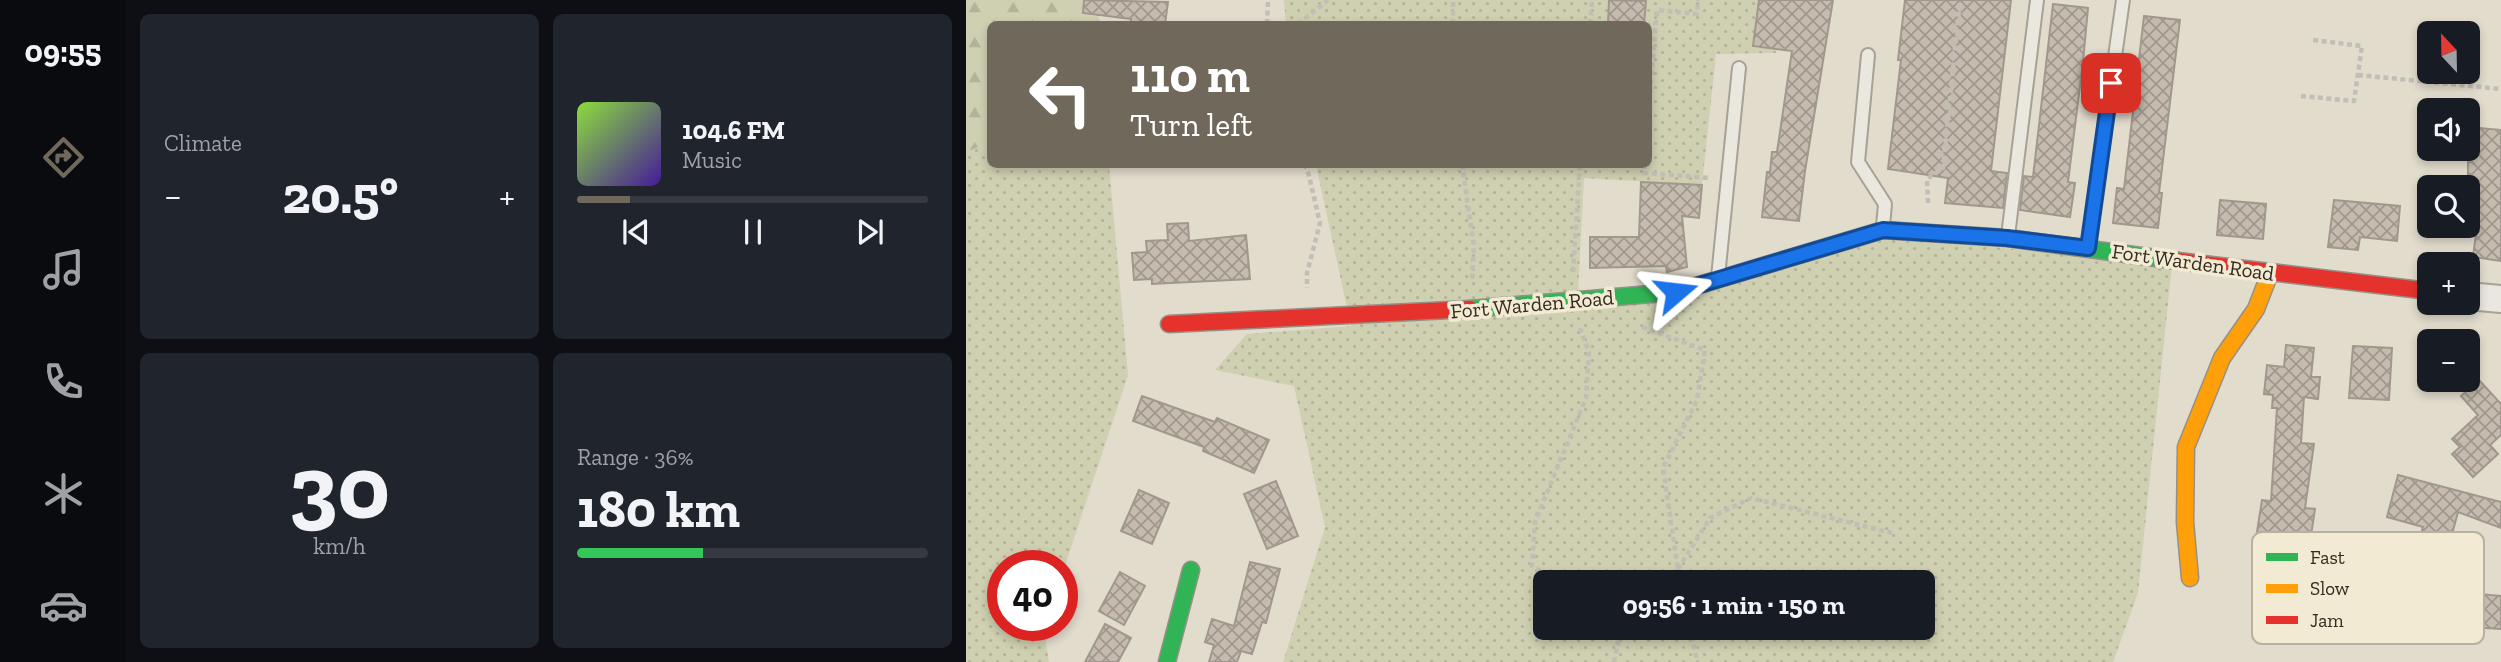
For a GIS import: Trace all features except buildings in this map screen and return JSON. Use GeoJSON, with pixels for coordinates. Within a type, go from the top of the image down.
{"type":"FeatureCollection","features":[{"type":"Feature","properties":{"kind":"street","name":"Fort Warden Road"},"geometry":{"type":"LineString","coordinates":[[1169,324],[1471,309],[1676,292],[1883,230],[2007,238],[2417,290]]}},
{"type":"Feature","properties":{"kind":"street"},"geometry":{"type":"LineString","coordinates":[[2190,578],[2185,522],[2186,447],[2222,358],[2256,309],[2270,273]]}},
{"type":"Feature","properties":{"kind":"street"},"geometry":{"type":"LineString","coordinates":[[2480,297],[2501,299]]}},
{"type":"Feature","properties":{"kind":"street"},"geometry":{"type":"LineString","coordinates":[[1167,662],[1191,570]]}},
{"type":"Feature","properties":{"kind":"lane"},"geometry":{"type":"LineString","coordinates":[[2007,238],[2037,0]]}},
{"type":"Feature","properties":{"kind":"lane"},"geometry":{"type":"LineString","coordinates":[[2088,248],[2123,0]]}},
{"type":"Feature","properties":{"kind":"lane"},"geometry":{"type":"LineString","coordinates":[[1868,55],[1858,163],[1885,204],[1883,230]]}},
{"type":"Feature","properties":{"kind":"lane"},"geometry":{"type":"LineString","coordinates":[[1718,279],[1739,68]]}},
{"type":"Feature","properties":{"kind":"path"},"geometry":{"type":"LineString","coordinates":[[1259,0],[1268,3],[1268,21]]}},
{"type":"Feature","properties":{"kind":"path"},"geometry":{"type":"LineString","coordinates":[[1302,21],[1328,0]]}},
{"type":"Feature","properties":{"kind":"path"},"geometry":{"type":"LineString","coordinates":[[1453,0],[1453,21]]}},
{"type":"Feature","properties":{"kind":"path"},"geometry":{"type":"LineString","coordinates":[[1590,21],[1592,0]]}},
{"type":"Feature","properties":{"kind":"path"},"geometry":{"type":"LineString","coordinates":[[1652,70],[1657,10],[1697,14],[1698,0]]}},
{"type":"Feature","properties":{"kind":"path"},"geometry":{"type":"LineString","coordinates":[[1928,205],[1927,179],[1944,168],[1961,0]]}},
{"type":"Feature","properties":{"kind":"path"},"geometry":{"type":"LineString","coordinates":[[2301,96],[2354,101],[2362,46],[2313,40]]}},
{"type":"Feature","properties":{"kind":"path"},"geometry":{"type":"LineString","coordinates":[[2358,75],[2501,89]]}},
{"type":"Feature","properties":{"kind":"path"},"geometry":{"type":"LineString","coordinates":[[1305,168],[1320,223],[1307,273],[1307,317]]}},
{"type":"Feature","properties":{"kind":"path"},"geometry":{"type":"LineString","coordinates":[[1463,168],[1474,247],[1471,309]]}},
{"type":"Feature","properties":{"kind":"path"},"geometry":{"type":"LineString","coordinates":[[1539,570],[1532,566],[1535,522],[1586,398],[1588,352],[1571,300],[1580,168]]}},
{"type":"Feature","properties":{"kind":"path"},"geometry":{"type":"LineString","coordinates":[[1645,168],[1644,173],[1728,180]]}},
{"type":"Feature","properties":{"kind":"path"},"geometry":{"type":"LineString","coordinates":[[1632,320],[1643,328],[1705,350],[1698,400],[1663,468],[1678,569]]}},
{"type":"Feature","properties":{"kind":"path"},"geometry":{"type":"LineString","coordinates":[[1678,569],[1710,518],[1751,498],[1892,533]]}},
{"type":"Feature","properties":{"kind":"path"},"geometry":{"type":"LineString","coordinates":[[1614,662],[1618,640]]}},
{"type":"Feature","properties":{"kind":"path"},"geometry":{"type":"LineString","coordinates":[[1692,640],[1697,662]]}},
{"type":"Feature","properties":{"kind":"green space"},"geometry":{"type":"Polygon","coordinates":[[[966,0],[1093,0],[1100,21],[987,21],[987,146],[966,152],[966,0]]]}},
{"type":"Feature","properties":{"kind":"green space"},"geometry":{"type":"Polygon","coordinates":[[[1284,0],[1787,0],[1776,53],[1716,54],[1702,185],[1584,178],[1578,293],[1551,309],[1884,236],[2172,265],[2138,593],[2113,662],[1283,662],[1325,527],[1294,386],[1215,370],[1247,334],[1351,326],[1317,168],[1652,168],[1652,21],[1286,21],[1284,0]]]}},
{"type":"Feature","properties":{"kind":"green space"},"geometry":{"type":"Polygon","coordinates":[[[987,146],[987,168],[1109,168],[1128,375],[1070,550],[987,550],[987,641],[1046,641],[1049,662],[966,662],[966,152],[987,146]]]}},
{"type":"Feature","properties":{"kind":"traffic: fast"},"geometry":{"type":"LineString","coordinates":[[1470,309],[1676,292],[1883,230],[2007,238],[2178,261]]}},
{"type":"Feature","properties":{"kind":"traffic: fast"},"geometry":{"type":"LineString","coordinates":[[1167,662],[1191,570]]}},
{"type":"Feature","properties":{"kind":"traffic: slow"},"geometry":{"type":"LineString","coordinates":[[2190,578],[2185,522],[2186,447],[2222,358],[2256,309],[2270,273]]}},
{"type":"Feature","properties":{"kind":"traffic: jam"},"geometry":{"type":"LineString","coordinates":[[2178,261],[2417,290]]}},
{"type":"Feature","properties":{"kind":"traffic: jam"},"geometry":{"type":"LineString","coordinates":[[1169,324],[1470,309]]}},
{"type":"Feature","properties":{"kind":"route"},"geometry":{"type":"LineString","coordinates":[[1676,292],[1883,230],[2007,238],[2088,248],[2111,83]]}}]}
